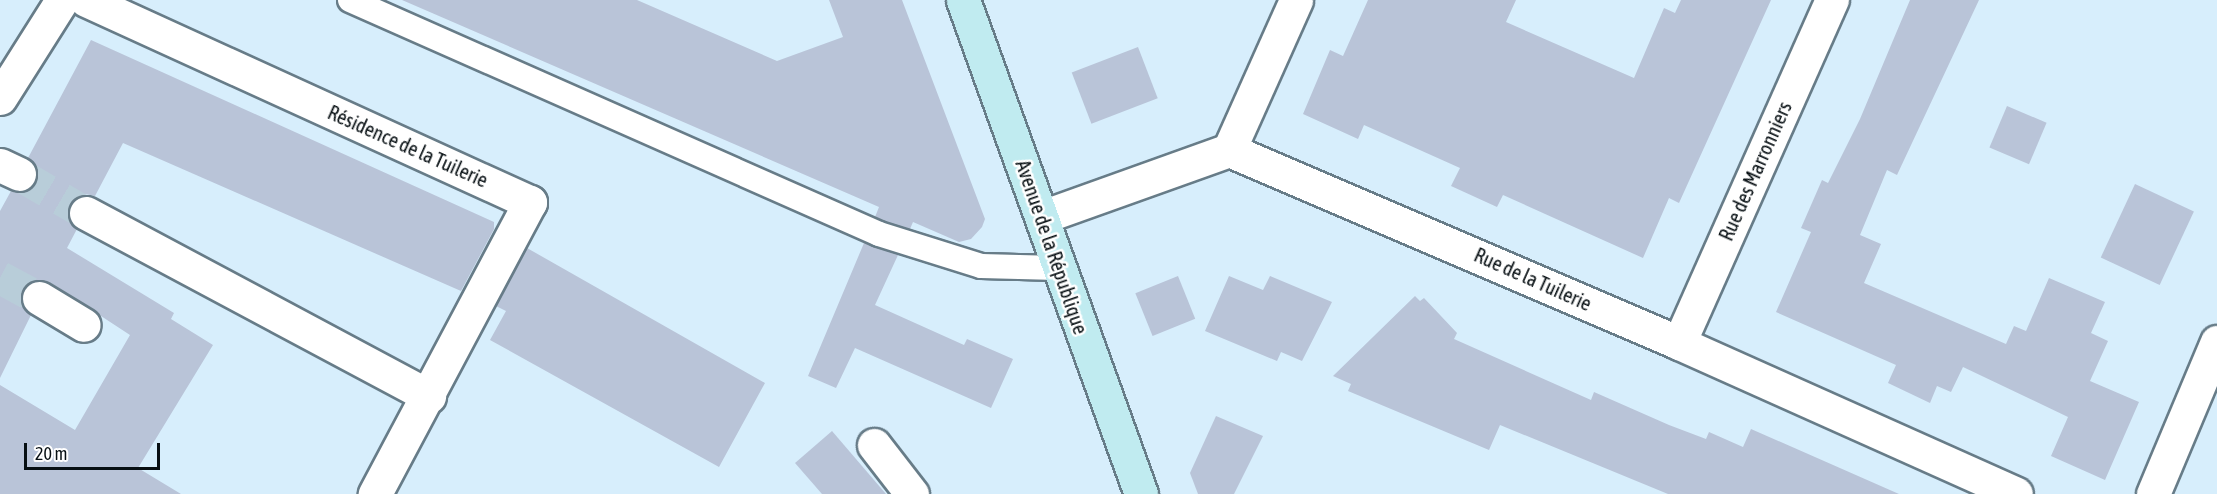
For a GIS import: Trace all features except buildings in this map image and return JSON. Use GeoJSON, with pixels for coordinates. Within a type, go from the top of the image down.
{"type":"FeatureCollection","features":[{"type":"Feature","properties":{"kind":"street"},"geometry":{"type":"LineString","coordinates":[[0,98],[63,0]]}},
{"type":"Feature","properties":{"kind":"street","name":"Résidence de la Tuilerie"},"geometry":{"type":"LineString","coordinates":[[86,0],[530,202],[375,494]]}},
{"type":"Feature","properties":{"kind":"street","name":"Avenue de la République"},"geometry":{"type":"LineString","coordinates":[[963,0],[1042,217],[1057,267],[1141,494]]}},
{"type":"Feature","properties":{"kind":"street"},"geometry":{"type":"LineString","coordinates":[[1042,217],[1229,150],[1296,0]]}},
{"type":"Feature","properties":{"kind":"street","name":"Rue des Marronniers"},"geometry":{"type":"LineString","coordinates":[[1679,343],[1832,0]]}},
{"type":"Feature","properties":{"kind":"street","name":"Rue de la Tuilerie"},"geometry":{"type":"LineString","coordinates":[[1229,150],[1679,343],[2016,494]]}},
{"type":"Feature","properties":{"kind":"street"},"geometry":{"type":"LineString","coordinates":[[86,213],[429,396]]}},
{"type":"Feature","properties":{"kind":"street"},"geometry":{"type":"LineString","coordinates":[[39,298],[84,325]]}},
{"type":"Feature","properties":{"kind":"street"},"geometry":{"type":"LineString","coordinates":[[2152,494],[2217,342]]}},
{"type":"Feature","properties":{"kind":"street"},"geometry":{"type":"LineString","coordinates":[[874,445],[912,494]]}},
{"type":"Feature","properties":{"kind":"lane"},"geometry":{"type":"LineString","coordinates":[[350,0],[879,234],[981,266],[1057,267]]}},
{"type":"Feature","properties":{"kind":"tunnel"},"geometry":{"type":"LineString","coordinates":[[19,174],[86,213]]}},
{"type":"Feature","properties":{"kind":"tunnel"},"geometry":{"type":"LineString","coordinates":[[0,277],[39,298]]}}]}
